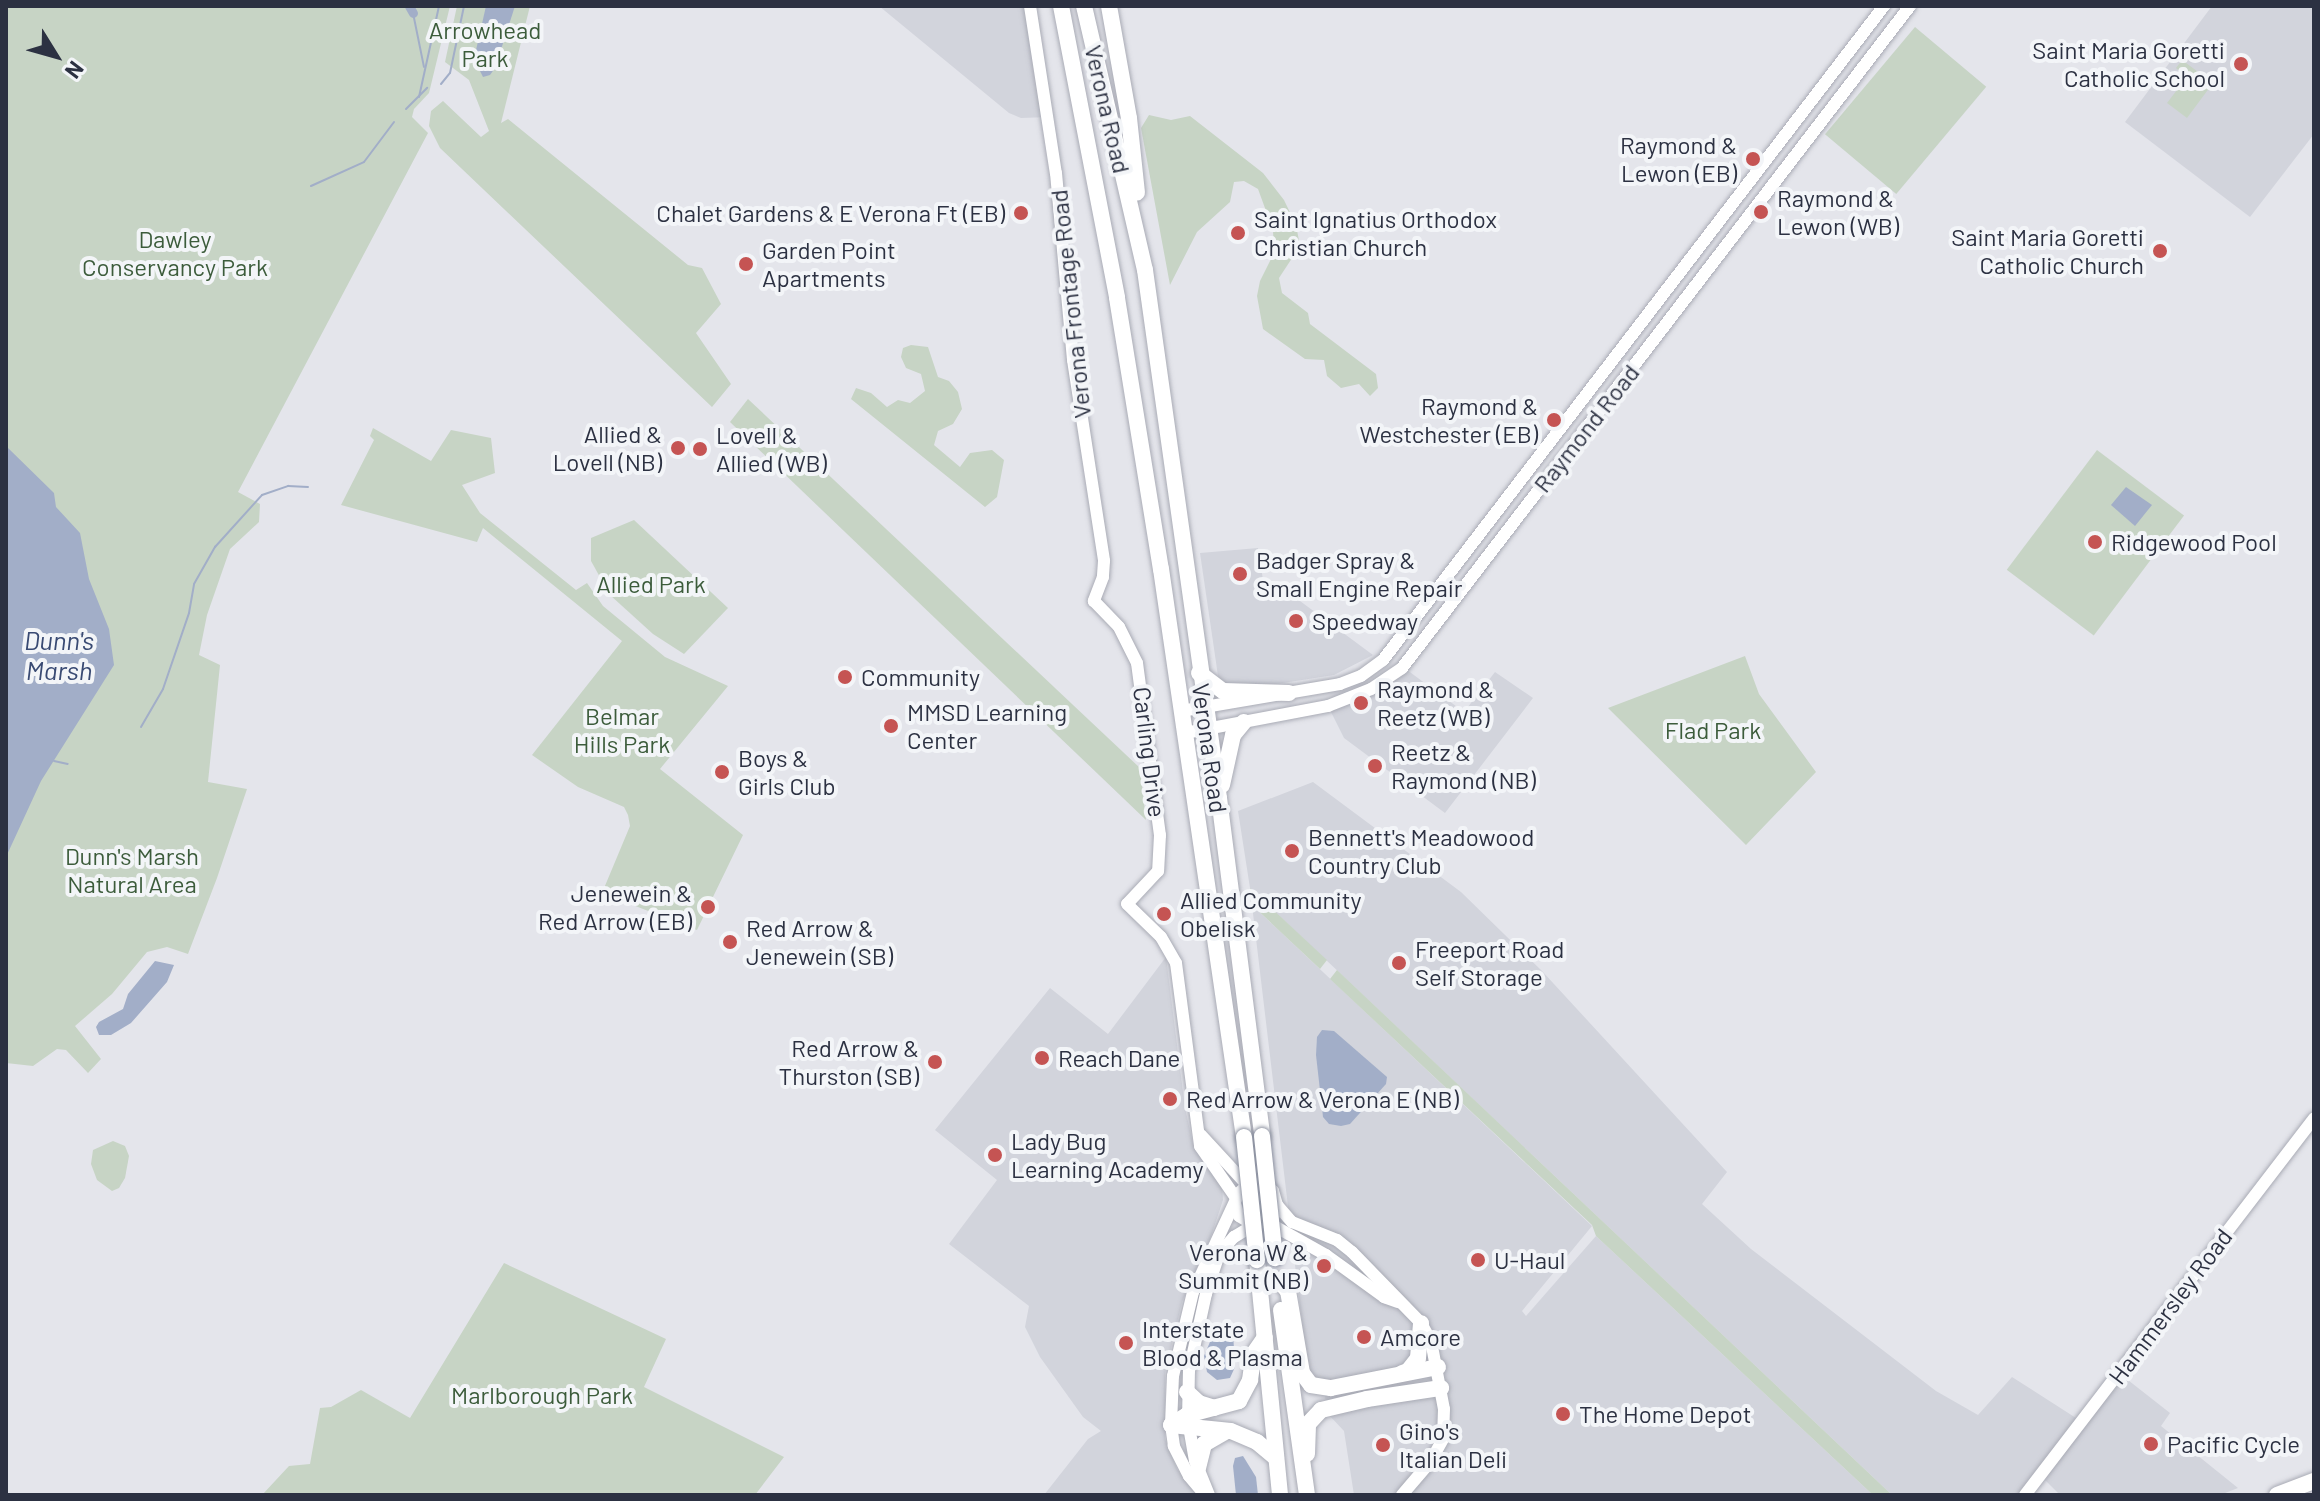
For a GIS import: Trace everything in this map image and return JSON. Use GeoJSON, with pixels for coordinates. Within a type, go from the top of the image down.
{"type":"FeatureCollection","features":[{"type":"Feature","properties":{"kind":"highway"},"geometry":{"type":"LineString","coordinates":[[1050,6],[1086,129]]}},
{"type":"Feature","properties":{"kind":"highway","name":"Verona Road"},"geometry":{"type":"LineString","coordinates":[[1061,6],[1086,129],[1146,480],[1185,733],[1244,1137],[1280,1495]]}},
{"type":"Feature","properties":{"kind":"highway","name":"Verona Road"},"geometry":{"type":"LineString","coordinates":[[1084,6],[1145,270],[1199,673],[1219,798],[1307,1493]]}},
{"type":"Feature","properties":{"kind":"highway"},"geometry":{"type":"LineString","coordinates":[[1109,6],[1129,118],[1145,270]]}},
{"type":"Feature","properties":{"kind":"highway"},"geometry":{"type":"LineString","coordinates":[[1199,673],[1223,691],[1289,693]]}},
{"type":"Feature","properties":{"kind":"highway"},"geometry":{"type":"LineString","coordinates":[[1219,798],[1233,735],[1244,722]]}},
{"type":"Feature","properties":{"kind":"highway"},"geometry":{"type":"LineString","coordinates":[[1278,1280],[1288,1291],[1302,1373],[1308,1383],[1319,1388],[1331,1388],[1438,1367]]}},
{"type":"Feature","properties":{"kind":"highway"},"geometry":{"type":"LineString","coordinates":[[1394,1376],[1415,1365],[1419,1354],[1421,1323]]}},
{"type":"Feature","properties":{"kind":"highway"},"geometry":{"type":"LineString","coordinates":[[1171,1425],[1188,1422],[1214,1408],[1239,1401],[1247,1392],[1254,1353],[1265,1337]]}},
{"type":"Feature","properties":{"kind":"highway"},"geometry":{"type":"LineString","coordinates":[[1307,1493],[1308,1424],[1321,1410],[1367,1399],[1441,1388]]}},
{"type":"Feature","properties":{"kind":"highway"},"geometry":{"type":"LineString","coordinates":[[1187,1392],[1199,1403],[1214,1408]]}},
{"type":"Feature","properties":{"kind":"highway"},"geometry":{"type":"LineString","coordinates":[[1188,1422],[1231,1431],[1257,1442],[1276,1458]]}},
{"type":"Feature","properties":{"kind":"highway"},"geometry":{"type":"LineString","coordinates":[[1200,1474],[1204,1444],[1210,1437],[1231,1431]]}},
{"type":"Feature","properties":{"kind":"highway"},"geometry":{"type":"LineString","coordinates":[[2277,1495],[2314,1481]]}},
{"type":"Feature","properties":{"kind":"street","name":"Verona Frontage Road"},"geometry":{"type":"LineString","coordinates":[[1030,6],[1056,173],[1073,360],[1104,561],[1103,577],[1094,601]]}},
{"type":"Feature","properties":{"kind":"street","name":"Raymond Road"},"geometry":{"type":"LineString","coordinates":[[1181,711],[1204,700],[1289,693],[1350,680],[1373,668],[1393,649],[1884,6]]}},
{"type":"Feature","properties":{"kind":"street","name":"Raymond Road"},"geometry":{"type":"LineString","coordinates":[[1185,733],[1359,696],[1402,668],[1910,6]]}},
{"type":"Feature","properties":{"kind":"street","name":"Carling Drive"},"geometry":{"type":"LineString","coordinates":[[1094,601],[1119,627],[1137,663],[1160,835],[1158,871],[1127,904],[1161,937],[1176,963],[1197,1130]]}},
{"type":"Feature","properties":{"kind":"street","name":"Hammersley Road"},"geometry":{"type":"LineString","coordinates":[[2025,1495],[2314,1118]]}},
{"type":"Feature","properties":{"kind":"street"},"geometry":{"type":"LineString","coordinates":[[1197,1130],[1247,1185],[1268,1186],[1277,1205],[1292,1222],[1337,1240],[1421,1323],[1431,1341],[1438,1367],[1443,1439],[1431,1461],[1402,1495]]}},
{"type":"Feature","properties":{"kind":"street"},"geometry":{"type":"LineString","coordinates":[[1197,1130],[1200,1146],[1236,1201],[1239,1216],[1326,1255],[1386,1299],[1398,1302]]}},
{"type":"Feature","properties":{"kind":"street"},"geometry":{"type":"LineString","coordinates":[[1207,1495],[1182,1465],[1171,1425],[1173,1376],[1190,1303],[1236,1201],[1247,1185]]}},
{"type":"Feature","properties":{"kind":"street"},"geometry":{"type":"LineString","coordinates":[[1207,1495],[1188,1422],[1187,1392],[1193,1347],[1216,1263],[1234,1237],[1261,1224],[1277,1205]]}},
{"type":"Feature","properties":{"kind":"street"},"geometry":{"type":"LineString","coordinates":[[1171,1425],[1192,1467],[1200,1474]]}},
{"type":"Feature","properties":{"kind":"shaded area"},"geometry":{"type":"Polygon","coordinates":[[[879,6],[1030,6],[1049,117],[1021,118],[1009,113],[879,6]]]}},
{"type":"Feature","properties":{"kind":"shaded area","name":"Saint Maria Goretti Catholic School"},"geometry":{"type":"Polygon","coordinates":[[[2212,6],[2314,6],[2314,134],[2250,217],[2125,122],[2212,6]]]}},
{"type":"Feature","properties":{"kind":"shaded area"},"geometry":{"type":"Polygon","coordinates":[[[1258,548],[1264,586],[1277,584],[1373,655],[1334,675],[1244,689],[1222,682],[1218,676],[1200,553],[1258,548]]]}},
{"type":"Feature","properties":{"kind":"shaded area"},"geometry":{"type":"Polygon","coordinates":[[[1403,667],[1464,712],[1495,672],[1533,698],[1445,813],[1344,738],[1328,706],[1403,667]]]}},
{"type":"Feature","properties":{"kind":"shaded area"},"geometry":{"type":"Polygon","coordinates":[[[1313,782],[1461,892],[1542,971],[1727,1172],[1702,1204],[1751,1249],[1936,1391],[1978,1415],[2012,1377],[2076,1418],[2078,1426],[2119,1373],[2170,1413],[2161,1426],[2238,1488],[2220,1495],[2060,1495],[2040,1475],[2025,1495],[1892,1495],[1250,888],[1238,811],[1313,782]]]}},
{"type":"Feature","properties":{"kind":"shaded area"},"geometry":{"type":"Polygon","coordinates":[[[1252,905],[1592,1226],[1522,1311],[1526,1316],[1596,1236],[1873,1495],[1354,1495],[1344,1431],[1328,1414],[1323,1386],[1310,1377],[1306,1357],[1252,905]]]}},
{"type":"Feature","properties":{"kind":"shaded area"},"geometry":{"type":"Polygon","coordinates":[[[1166,957],[1185,1108],[1193,1144],[1222,1185],[1223,1200],[1210,1239],[1182,1302],[1165,1373],[1165,1439],[1177,1469],[1197,1495],[1044,1495],[1088,1439],[1101,1431],[1083,1417],[1040,1357],[1025,1327],[1029,1306],[949,1244],[997,1180],[935,1130],[1050,988],[1108,1034],[1166,957]]]}},
{"type":"Feature","properties":{"kind":"green space","name":"Dawley Conservancy Park"},"geometry":{"type":"Polygon","coordinates":[[[6,6],[450,6],[429,93],[414,109],[412,117],[428,133],[238,492],[260,504],[259,522],[230,549],[207,615],[199,655],[220,665],[208,782],[247,789],[217,878],[188,954],[167,947],[147,952],[112,994],[75,1026],[101,1059],[88,1073],[66,1050],[57,1049],[33,1066],[6,1063],[6,6]]]}},
{"type":"Feature","properties":{"kind":"green space","name":"Arrowhead Park"},"geometry":{"type":"Polygon","coordinates":[[[457,6],[530,6],[501,123],[508,119],[688,265],[702,268],[721,304],[696,333],[731,384],[712,407],[440,148],[429,126],[431,111],[443,101],[481,137],[489,131],[469,80],[445,62],[457,6]]]}},
{"type":"Feature","properties":{"kind":"green space"},"geometry":{"type":"Polygon","coordinates":[[[1915,27],[1986,87],[1896,194],[1825,134],[1915,27]]]}},
{"type":"Feature","properties":{"kind":"green space"},"geometry":{"type":"Polygon","coordinates":[[[2182,60],[2213,83],[2187,118],[2167,103],[2183,82],[2182,73],[2176,68],[2182,60]]]}},
{"type":"Feature","properties":{"kind":"green space"},"geometry":{"type":"Polygon","coordinates":[[[1149,115],[1171,120],[1190,116],[1263,173],[1284,200],[1296,225],[1300,246],[1279,278],[1282,293],[1308,313],[1310,324],[1376,374],[1378,388],[1370,396],[1359,384],[1341,388],[1327,376],[1324,360],[1305,359],[1263,329],[1257,296],[1260,281],[1274,253],[1273,230],[1258,189],[1244,181],[1234,182],[1230,202],[1197,232],[1170,285],[1141,128],[1149,115]]]}},
{"type":"Feature","properties":{"kind":"green space"},"geometry":{"type":"Polygon","coordinates":[[[911,345],[928,347],[938,377],[949,381],[958,392],[962,409],[953,424],[938,431],[934,445],[960,467],[970,453],[992,450],[1004,460],[997,497],[985,507],[851,399],[856,388],[871,393],[887,407],[898,400],[910,403],[925,391],[921,374],[906,368],[901,357],[903,348],[911,345]]]}},
{"type":"Feature","properties":{"kind":"green space"},"geometry":{"type":"Polygon","coordinates":[[[748,399],[1140,768],[1146,820],[730,422],[748,399]]]}},
{"type":"Feature","properties":{"kind":"green space","name":"Belmar Hills Park"},"geometry":{"type":"Polygon","coordinates":[[[373,428],[431,461],[451,430],[491,438],[495,473],[462,485],[480,513],[576,590],[587,583],[603,606],[665,657],[728,686],[660,769],[743,835],[697,930],[602,893],[630,826],[624,807],[578,787],[532,755],[622,641],[483,528],[477,542],[341,505],[374,440],[370,436],[373,428]]]}},
{"type":"Feature","properties":{"kind":"green space","name":"Ridgewood Pool"},"geometry":{"type":"Polygon","coordinates":[[[2097,450],[2184,516],[2094,635],[2007,570],[2097,450]]]}},
{"type":"Feature","properties":{"kind":"green space","name":"Allied Park"},"geometry":{"type":"Polygon","coordinates":[[[634,520],[728,608],[684,654],[653,634],[610,595],[591,561],[591,538],[634,520]]]}},
{"type":"Feature","properties":{"kind":"green space","name":"Flad Park"},"geometry":{"type":"Polygon","coordinates":[[[1745,656],[1759,694],[1816,772],[1746,845],[1608,708],[1745,656]]]}},
{"type":"Feature","properties":{"kind":"green space"},"geometry":{"type":"Polygon","coordinates":[[[1250,888],[1327,960],[1320,969],[1252,905],[1250,888]]]}},
{"type":"Feature","properties":{"kind":"green space"},"geometry":{"type":"Polygon","coordinates":[[[1337,970],[1892,1495],[1873,1495],[1596,1236],[1592,1225],[1330,979],[1337,970]]]}},
{"type":"Feature","properties":{"kind":"green space"},"geometry":{"type":"Polygon","coordinates":[[[113,1141],[125,1146],[129,1156],[125,1178],[119,1188],[112,1191],[97,1180],[91,1164],[93,1150],[113,1141]]]}},
{"type":"Feature","properties":{"kind":"green space","name":"Marlborough Park"},"geometry":{"type":"Polygon","coordinates":[[[504,1263],[666,1339],[644,1387],[784,1457],[755,1495],[262,1495],[289,1466],[310,1464],[320,1408],[331,1407],[361,1390],[410,1418],[504,1263]]]}},
{"type":"Feature","properties":{"kind":"water"},"geometry":{"type":"Polygon","coordinates":[[[486,6],[515,6],[495,68],[490,75],[483,77],[474,59],[486,6]]]}},
{"type":"Feature","properties":{"kind":"water","name":"Dunn's Marsh"},"geometry":{"type":"Polygon","coordinates":[[[7,447],[54,493],[56,507],[80,533],[89,579],[109,629],[114,665],[41,781],[6,857],[7,447]]]}},
{"type":"Feature","properties":{"kind":"water"},"geometry":{"type":"Polygon","coordinates":[[[2126,487],[2152,505],[2135,526],[2111,505],[2126,487]]]}},
{"type":"Feature","properties":{"kind":"water"},"geometry":{"type":"Polygon","coordinates":[[[155,961],[174,965],[167,982],[131,1023],[111,1035],[99,1035],[96,1027],[99,1022],[123,1009],[128,994],[155,961]]]}},
{"type":"Feature","properties":{"kind":"water"},"geometry":{"type":"Polygon","coordinates":[[[1322,1030],[1334,1031],[1387,1077],[1386,1084],[1350,1124],[1329,1124],[1323,1117],[1316,1055],[1317,1037],[1322,1030]]]}},
{"type":"Feature","properties":{"kind":"water"},"geometry":{"type":"Polygon","coordinates":[[[1218,1323],[1225,1323],[1233,1332],[1235,1367],[1230,1378],[1217,1380],[1207,1372],[1204,1356],[1218,1323]]]}},
{"type":"Feature","properties":{"kind":"water"},"geometry":{"type":"Polygon","coordinates":[[[1243,1456],[1256,1477],[1258,1495],[1236,1495],[1233,1466],[1235,1458],[1243,1456]]]}},
{"type":"Feature","properties":{"kind":"waterway"},"geometry":{"type":"LineString","coordinates":[[409,6],[413,13]]}},
{"type":"Feature","properties":{"kind":"waterway"},"geometry":{"type":"LineString","coordinates":[[419,97],[439,6]]}},
{"type":"Feature","properties":{"kind":"waterway"},"geometry":{"type":"LineString","coordinates":[[441,84],[450,73],[464,6]]}},
{"type":"Feature","properties":{"kind":"waterway"},"geometry":{"type":"LineString","coordinates":[[413,13],[424,67]]}},
{"type":"Feature","properties":{"kind":"waterway"},"geometry":{"type":"LineString","coordinates":[[406,109],[427,88]]}},
{"type":"Feature","properties":{"kind":"waterway"},"geometry":{"type":"LineString","coordinates":[[311,186],[364,162],[394,122]]}},
{"type":"Feature","properties":{"kind":"waterway"},"geometry":{"type":"LineString","coordinates":[[141,727],[163,689],[189,613],[194,584],[215,547],[262,495],[288,486],[308,487]]}},
{"type":"Feature","properties":{"kind":"waterway"},"geometry":{"type":"LineString","coordinates":[[54,761],[68,764]]}},
{"type":"Feature","properties":{"kind":"place","name":"Saint Maria Goretti Catholic School"},"geometry":{"type":"Point","coordinates":[2241,64]}},
{"type":"Feature","properties":{"kind":"place","name":"Raymond & Lewon (EB)"},"geometry":{"type":"Point","coordinates":[1753,159]}},
{"type":"Feature","properties":{"kind":"place","name":"Raymond & Lewon (WB)"},"geometry":{"type":"Point","coordinates":[1761,212]}},
{"type":"Feature","properties":{"kind":"place","name":"Chalet Gardens & E Verona Ft (EB)"},"geometry":{"type":"Point","coordinates":[1021,213]}},
{"type":"Feature","properties":{"kind":"place","name":"Saint Ignatius Orthodox Christian Church"},"geometry":{"type":"Point","coordinates":[1238,233]}},
{"type":"Feature","properties":{"kind":"place","name":"Saint Maria Goretti Catholic Church"},"geometry":{"type":"Point","coordinates":[2160,251]}},
{"type":"Feature","properties":{"kind":"place","name":"Garden Point Apartments"},"geometry":{"type":"Point","coordinates":[746,264]}},
{"type":"Feature","properties":{"kind":"place","name":"Raymond & Westchester (EB)"},"geometry":{"type":"Point","coordinates":[1554,420]}},
{"type":"Feature","properties":{"kind":"place","name":"Allied & Lovell (NB)"},"geometry":{"type":"Point","coordinates":[678,448]}},
{"type":"Feature","properties":{"kind":"place","name":"Lovell & Allied (WB)"},"geometry":{"type":"Point","coordinates":[700,449]}},
{"type":"Feature","properties":{"kind":"place","name":"Ridgewood Pool"},"geometry":{"type":"Point","coordinates":[2095,542]}},
{"type":"Feature","properties":{"kind":"place","name":"Badger Spray & Small Engine Repair"},"geometry":{"type":"Point","coordinates":[1240,574]}},
{"type":"Feature","properties":{"kind":"place","name":"Speedway"},"geometry":{"type":"Point","coordinates":[1296,621]}},
{"type":"Feature","properties":{"kind":"place","name":"Community"},"geometry":{"type":"Point","coordinates":[845,677]}},
{"type":"Feature","properties":{"kind":"place","name":"Raymond & Reetz (WB)"},"geometry":{"type":"Point","coordinates":[1361,703]}},
{"type":"Feature","properties":{"kind":"place","name":"MMSD Learning Center"},"geometry":{"type":"Point","coordinates":[891,726]}},
{"type":"Feature","properties":{"kind":"place","name":"Reetz & Raymond (NB)"},"geometry":{"type":"Point","coordinates":[1375,766]}},
{"type":"Feature","properties":{"kind":"place","name":"Boys & Girls Club"},"geometry":{"type":"Point","coordinates":[722,772]}},
{"type":"Feature","properties":{"kind":"place","name":"Bennett's Meadowood Country Club"},"geometry":{"type":"Point","coordinates":[1292,851]}},
{"type":"Feature","properties":{"kind":"place","name":"Jenewein & Red Arrow (EB)"},"geometry":{"type":"Point","coordinates":[708,907]}},
{"type":"Feature","properties":{"kind":"place","name":"Allied Community Obelisk"},"geometry":{"type":"Point","coordinates":[1164,914]}},
{"type":"Feature","properties":{"kind":"place","name":"Red Arrow & Jenewein (SB)"},"geometry":{"type":"Point","coordinates":[730,942]}},
{"type":"Feature","properties":{"kind":"place","name":"Freeport Road Self Storage"},"geometry":{"type":"Point","coordinates":[1399,963]}},
{"type":"Feature","properties":{"kind":"place","name":"Reach Dane"},"geometry":{"type":"Point","coordinates":[1042,1058]}},
{"type":"Feature","properties":{"kind":"place","name":"Red Arrow & Thurston (SB)"},"geometry":{"type":"Point","coordinates":[935,1062]}},
{"type":"Feature","properties":{"kind":"place","name":"Red Arrow & Verona E (NB)"},"geometry":{"type":"Point","coordinates":[1170,1099]}},
{"type":"Feature","properties":{"kind":"place","name":"Lady Bug Learning Academy"},"geometry":{"type":"Point","coordinates":[995,1155]}},
{"type":"Feature","properties":{"kind":"place","name":"U-Haul"},"geometry":{"type":"Point","coordinates":[1478,1260]}},
{"type":"Feature","properties":{"kind":"place","name":"Verona W & Summit (NB)"},"geometry":{"type":"Point","coordinates":[1324,1266]}},
{"type":"Feature","properties":{"kind":"place","name":"Amcore"},"geometry":{"type":"Point","coordinates":[1364,1337]}},
{"type":"Feature","properties":{"kind":"place","name":"Interstate Blood & Plasma"},"geometry":{"type":"Point","coordinates":[1126,1343]}},
{"type":"Feature","properties":{"kind":"place","name":"The Home Depot"},"geometry":{"type":"Point","coordinates":[1563,1414]}},
{"type":"Feature","properties":{"kind":"place","name":"Pacific Cycle"},"geometry":{"type":"Point","coordinates":[2151,1444]}},
{"type":"Feature","properties":{"kind":"place","name":"Gino's Italian Deli"},"geometry":{"type":"Point","coordinates":[1383,1445]}},
{"type":"Feature","properties":{"kind":"park label","name":"Dunn's Marsh Natural Area"},"geometry":{"type":"Point","coordinates":[132,870]}}]}
